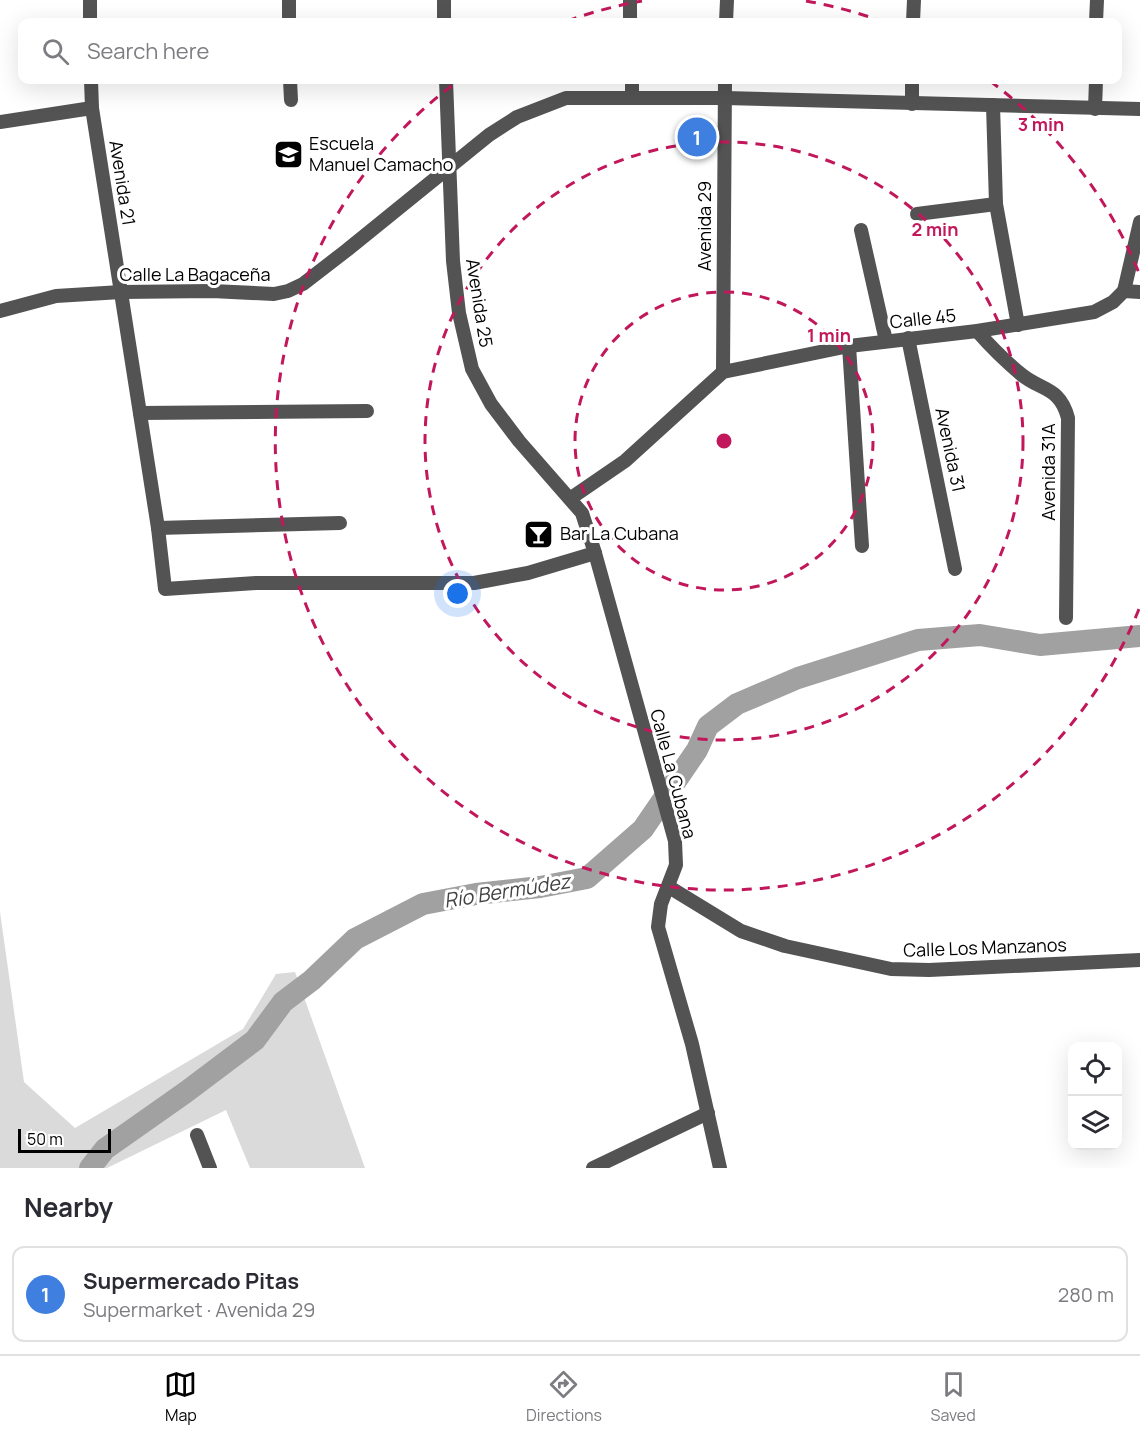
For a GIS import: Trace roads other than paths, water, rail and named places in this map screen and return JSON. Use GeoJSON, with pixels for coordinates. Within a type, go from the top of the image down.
{"type":"FeatureCollection","features":[{"type":"Feature","properties":{"kind":"street"},"geometry":{"type":"LineString","coordinates":[[90,0],[90,18]]}},
{"type":"Feature","properties":{"kind":"street"},"geometry":{"type":"LineString","coordinates":[[289,0],[290,18]]}},
{"type":"Feature","properties":{"kind":"street"},"geometry":{"type":"LineString","coordinates":[[444,0],[444,18]]}},
{"type":"Feature","properties":{"kind":"street"},"geometry":{"type":"LineString","coordinates":[[630,0],[630,18]]}},
{"type":"Feature","properties":{"kind":"street"},"geometry":{"type":"LineString","coordinates":[[726,0],[726,18]]}},
{"type":"Feature","properties":{"kind":"street"},"geometry":{"type":"LineString","coordinates":[[913,18],[914,0]]}},
{"type":"Feature","properties":{"kind":"street"},"geometry":{"type":"LineString","coordinates":[[1096,18],[1097,0]]}},
{"type":"Feature","properties":{"kind":"street","name":"Avenida 21"},"geometry":{"type":"LineString","coordinates":[[91,84],[92,108],[158,528],[165,589],[256,583],[474,583],[528,573],[595,553]]}},
{"type":"Feature","properties":{"kind":"street"},"geometry":{"type":"LineString","coordinates":[[290,84],[291,99]]}},
{"type":"Feature","properties":{"kind":"street","name":"Avenida 25"},"geometry":{"type":"LineString","coordinates":[[446,84],[453,261],[459,313],[472,369],[491,404],[519,441],[571,498]]}},
{"type":"Feature","properties":{"kind":"street"},"geometry":{"type":"LineString","coordinates":[[632,84],[632,97]]}},
{"type":"Feature","properties":{"kind":"street","name":"Avenida 29"},"geometry":{"type":"LineString","coordinates":[[723,372],[725,84]]}},
{"type":"Feature","properties":{"kind":"street"},"geometry":{"type":"LineString","coordinates":[[912,84],[912,104]]}},
{"type":"Feature","properties":{"kind":"street"},"geometry":{"type":"LineString","coordinates":[[1095,84],[1095,109]]}},
{"type":"Feature","properties":{"kind":"street","name":"Calle La Bagaceña"},"geometry":{"type":"LineString","coordinates":[[0,311],[56,296],[121,292],[212,291],[274,294],[288,291],[330,264],[489,135],[517,117],[566,98],[725,98],[1140,109]]}},
{"type":"Feature","properties":{"kind":"street"},"geometry":{"type":"LineString","coordinates":[[993,105],[996,204],[1018,325]]}},
{"type":"Feature","properties":{"kind":"street"},"geometry":{"type":"LineString","coordinates":[[0,123],[92,108]]}},
{"type":"Feature","properties":{"kind":"street"},"geometry":{"type":"LineString","coordinates":[[916,214],[996,204]]}},
{"type":"Feature","properties":{"kind":"street"},"geometry":{"type":"LineString","coordinates":[[1140,222],[1124,291],[1140,292]]}},
{"type":"Feature","properties":{"kind":"street"},"geometry":{"type":"LineString","coordinates":[[861,230],[886,341]]}},
{"type":"Feature","properties":{"kind":"street","name":"Calle 45"},"geometry":{"type":"LineString","coordinates":[[723,372],[849,346],[977,331],[1094,312],[1113,302],[1124,291]]}},
{"type":"Feature","properties":{"kind":"street","name":"Avenida 31A"},"geometry":{"type":"LineString","coordinates":[[977,331],[996,354],[1025,377],[1059,397],[1065,406],[1068,418],[1066,618]]}},
{"type":"Feature","properties":{"kind":"street","name":"Avenida 31"},"geometry":{"type":"LineString","coordinates":[[909,338],[956,569]]}},
{"type":"Feature","properties":{"kind":"street"},"geometry":{"type":"LineString","coordinates":[[849,346],[862,546]]}},
{"type":"Feature","properties":{"kind":"street"},"geometry":{"type":"LineString","coordinates":[[571,498],[625,461],[723,372]]}},
{"type":"Feature","properties":{"kind":"street"},"geometry":{"type":"LineString","coordinates":[[140,413],[367,411]]}},
{"type":"Feature","properties":{"kind":"street","name":"Calle La Cubana"},"geometry":{"type":"LineString","coordinates":[[571,498],[582,513],[595,553],[675,841],[676,865],[661,904],[658,927],[708,1113],[720,1168]]}},
{"type":"Feature","properties":{"kind":"street"},"geometry":{"type":"LineString","coordinates":[[158,528],[340,523]]}},
{"type":"Feature","properties":{"kind":"street","name":"Calle Los Manzanos"},"geometry":{"type":"LineString","coordinates":[[669,887],[741,931],[784,946],[891,969],[929,970],[1140,960]]}},
{"type":"Feature","properties":{"kind":"street"},"geometry":{"type":"LineString","coordinates":[[593,1168],[708,1113]]}},
{"type":"Feature","properties":{"kind":"street"},"geometry":{"type":"LineString","coordinates":[[197,1135],[210,1168]]}},
{"type":"Feature","properties":{"kind":"waterway","name":"Río Bermúdez"},"geometry":{"type":"LineString","coordinates":[[90,1168],[105,1149],[255,1040],[283,1002],[312,980],[355,939],[423,904],[587,878],[643,829],[697,750],[708,726],[737,704],[798,678],[918,640],[980,635],[1040,645],[1140,636]]}},
{"type":"Feature","properties":{"kind":"place","name":"Supermercado Pitas"},"geometry":{"type":"Point","coordinates":[697,137]}},
{"type":"Feature","properties":{"kind":"place","name":"Escuela Manuel Camacho"},"geometry":{"type":"Point","coordinates":[288,154]}},
{"type":"Feature","properties":{"kind":"place","name":"Bar La Cubana"},"geometry":{"type":"Point","coordinates":[539,534]}}]}
